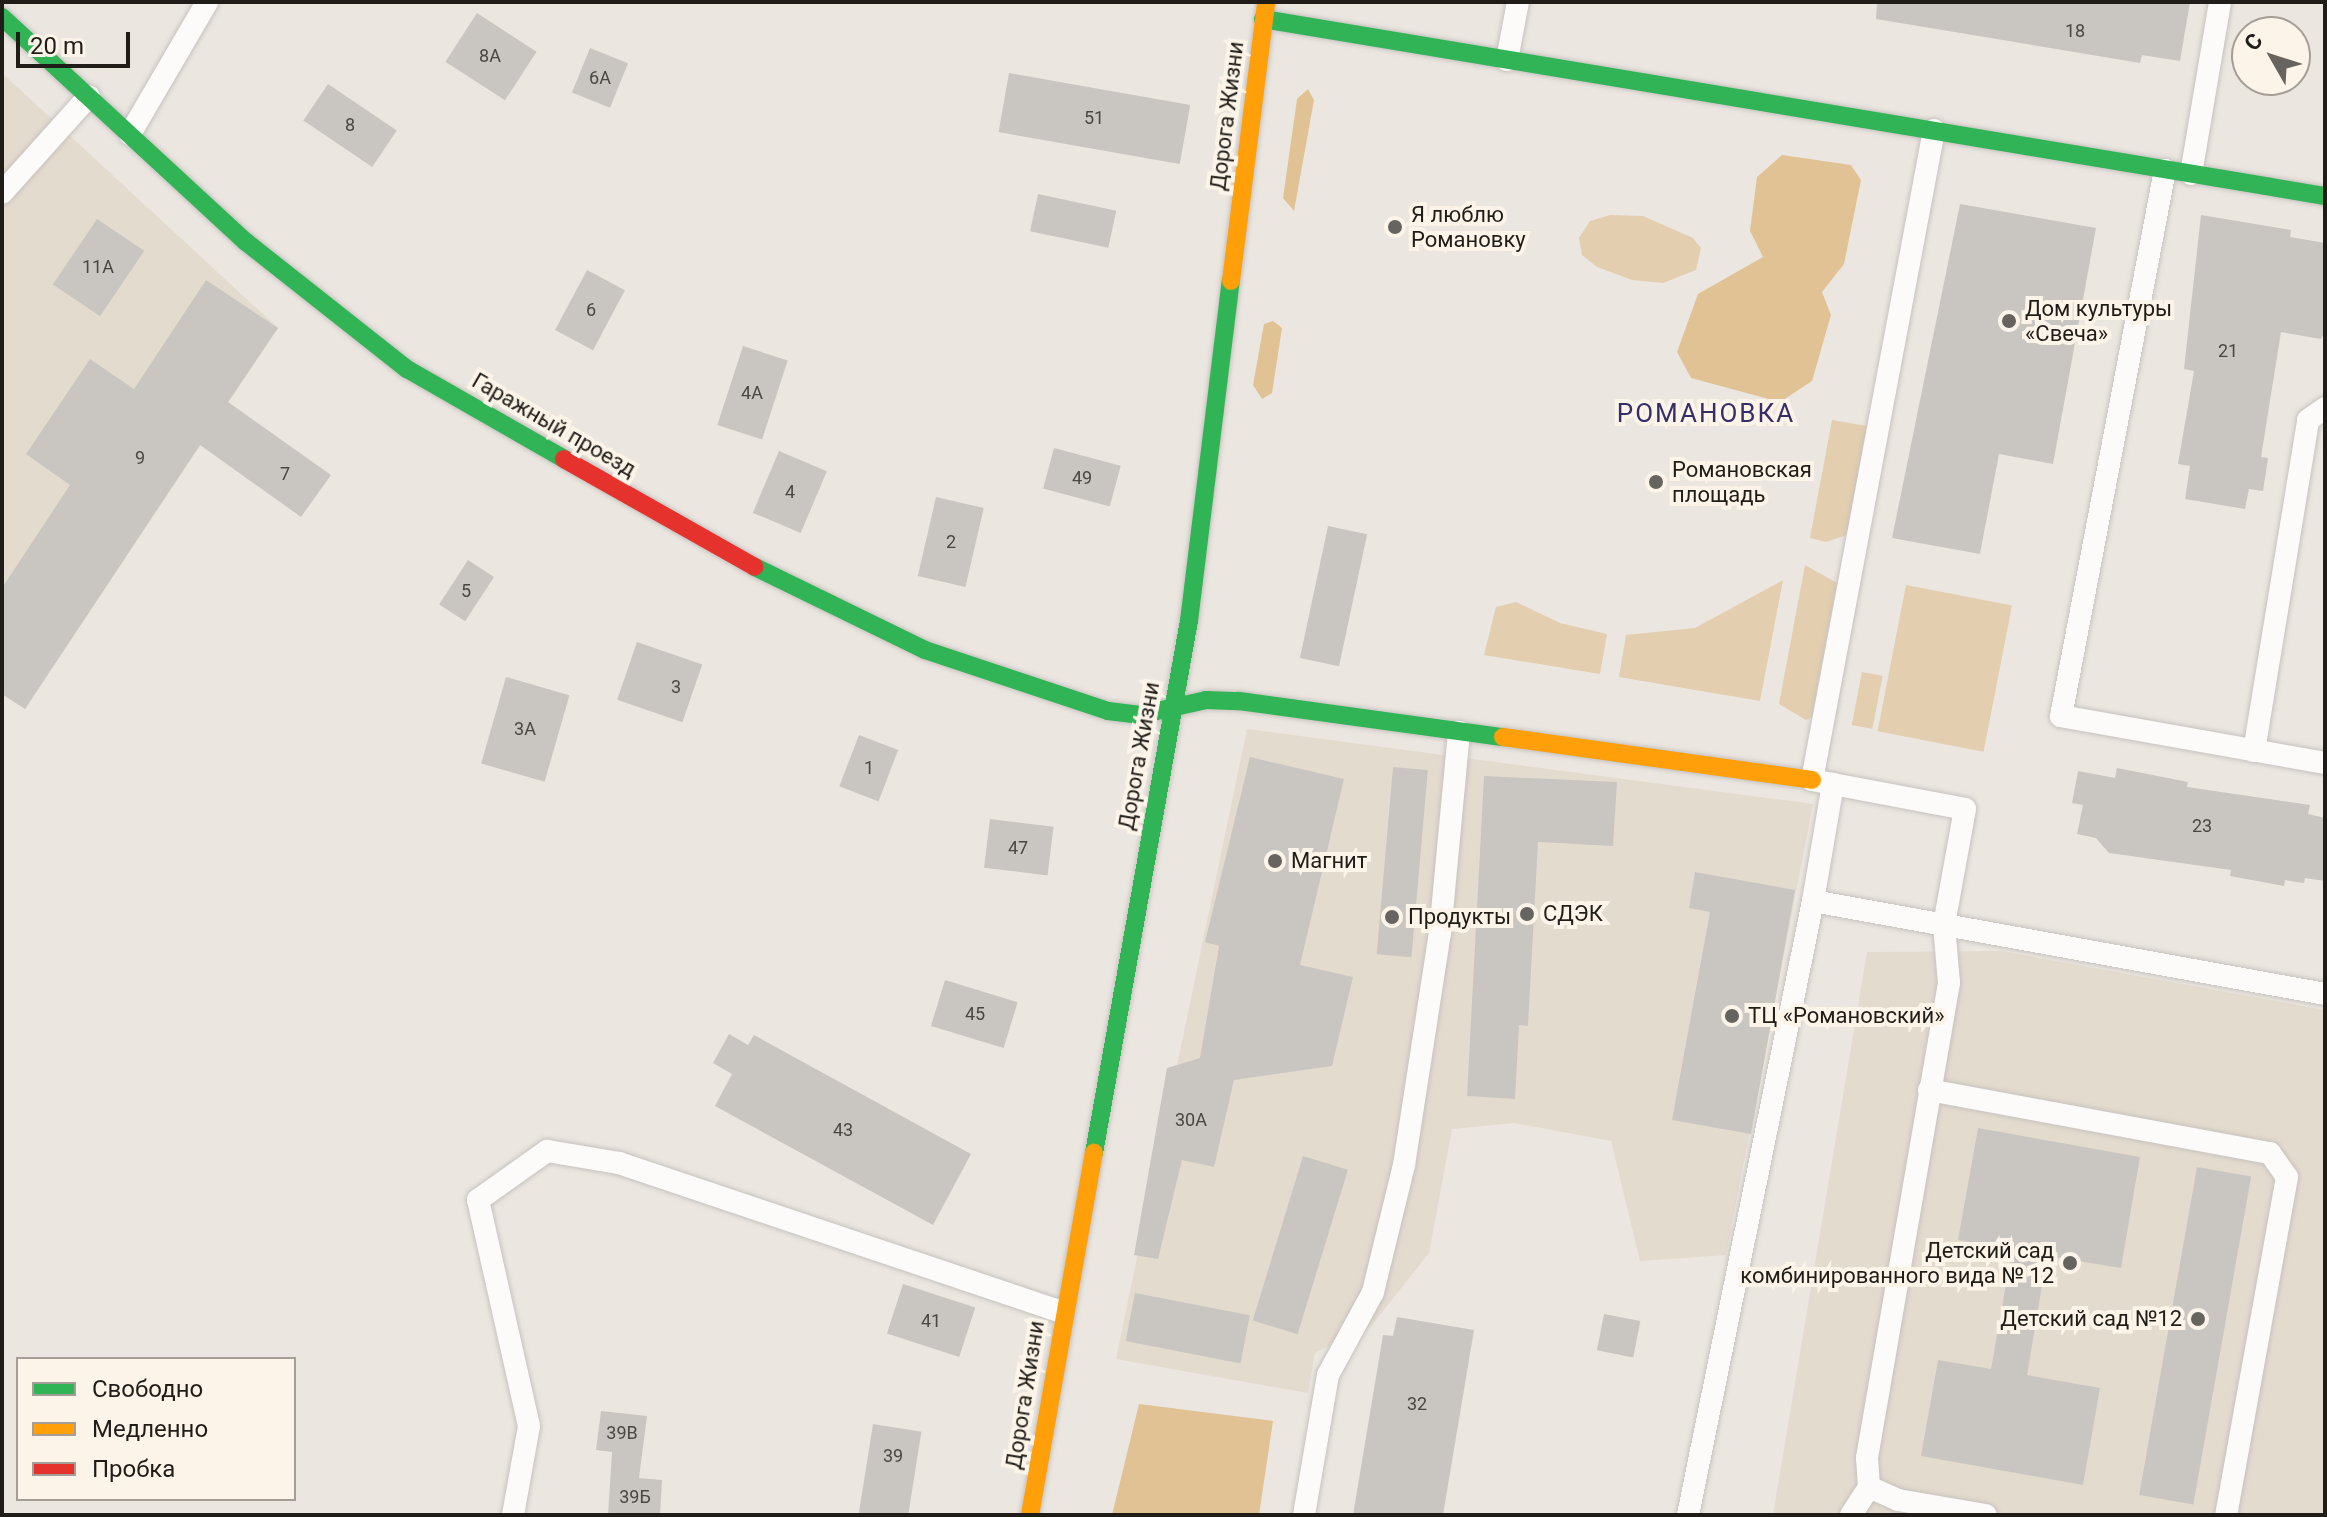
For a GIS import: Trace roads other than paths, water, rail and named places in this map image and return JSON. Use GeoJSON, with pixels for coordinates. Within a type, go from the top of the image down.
{"type":"FeatureCollection","features":[{"type":"Feature","properties":{"kind":"street"},"geometry":{"type":"LineString","coordinates":[[1265,10],[1507,60],[2325,196]]}},
{"type":"Feature","properties":{"kind":"street","name":"Дорога Жизни"},"geometry":{"type":"LineString","coordinates":[[1030,1515],[1063,1312],[1189,621],[1265,10]]}},
{"type":"Feature","properties":{"kind":"street","name":"Гаражный проезд"},"geometry":{"type":"LineString","coordinates":[[2,17],[246,242],[407,369],[748,564],[925,650],[1057,699],[1139,715],[1239,701],[1822,782]]}},
{"type":"Feature","properties":{"kind":"lane"},"geometry":{"type":"LineString","coordinates":[[130,134],[207,2]]}},
{"type":"Feature","properties":{"kind":"lane"},"geometry":{"type":"LineString","coordinates":[[1507,60],[1518,2]]}},
{"type":"Feature","properties":{"kind":"lane"},"geometry":{"type":"LineString","coordinates":[[2191,174],[2220,2]]}},
{"type":"Feature","properties":{"kind":"lane"},"geometry":{"type":"LineString","coordinates":[[2,193],[89,96]]}},
{"type":"Feature","properties":{"kind":"lane"},"geometry":{"type":"LineString","coordinates":[[1688,1515],[1813,901],[1822,782],[1934,130]]}},
{"type":"Feature","properties":{"kind":"lane"},"geometry":{"type":"LineString","coordinates":[[2165,170],[2061,716],[2325,763]]}},
{"type":"Feature","properties":{"kind":"lane"},"geometry":{"type":"LineString","coordinates":[[2254,751],[2308,420],[2325,408]]}},
{"type":"Feature","properties":{"kind":"lane"},"geometry":{"type":"LineString","coordinates":[[1304,1515],[1328,1375],[1373,1292],[1404,1165],[1440,933],[1459,732]]}},
{"type":"Feature","properties":{"kind":"lane"},"geometry":{"type":"LineString","coordinates":[[1822,782],[1965,809],[1944,925],[1949,983],[1867,1458],[1869,1487],[1851,1515]]}},
{"type":"Feature","properties":{"kind":"lane"},"geometry":{"type":"LineString","coordinates":[[1813,901],[2325,994]]}},
{"type":"Feature","properties":{"kind":"lane"},"geometry":{"type":"LineString","coordinates":[[1929,1090],[2270,1153],[2287,1177],[2226,1515]]}},
{"type":"Feature","properties":{"kind":"lane"},"geometry":{"type":"LineString","coordinates":[[513,1515],[529,1426],[478,1200],[547,1151],[619,1163],[1063,1312]]}},
{"type":"Feature","properties":{"kind":"lane"},"geometry":{"type":"LineString","coordinates":[[1869,1487],[1898,1500],[1986,1515]]}},
{"type":"Feature","properties":{"kind":"place","name":"Я люблю Романовку"},"geometry":{"type":"Point","coordinates":[1395,227]}},
{"type":"Feature","properties":{"kind":"place","name":"Дом культуры «Свеча»"},"geometry":{"type":"Point","coordinates":[2009,321]}},
{"type":"Feature","properties":{"kind":"place","name":"Романовская площадь"},"geometry":{"type":"Point","coordinates":[1656,482]}},
{"type":"Feature","properties":{"kind":"place","name":"Магнит"},"geometry":{"type":"Point","coordinates":[1275,861]}},
{"type":"Feature","properties":{"kind":"place","name":"СДЭК"},"geometry":{"type":"Point","coordinates":[1527,914]}},
{"type":"Feature","properties":{"kind":"place","name":"Продукты"},"geometry":{"type":"Point","coordinates":[1392,917]}},
{"type":"Feature","properties":{"kind":"place","name":"ТЦ «Романовский»"},"geometry":{"type":"Point","coordinates":[1732,1016]}},
{"type":"Feature","properties":{"kind":"place","name":"Детский сад комбинированного вида № 12"},"geometry":{"type":"Point","coordinates":[2070,1263]}},
{"type":"Feature","properties":{"kind":"place","name":"Детский сад №12"},"geometry":{"type":"Point","coordinates":[2198,1319]}},
{"type":"Feature","properties":{"kind":"district","name":"РОМАНОВКА"},"geometry":{"type":"Point","coordinates":[1706,414]}}]}
